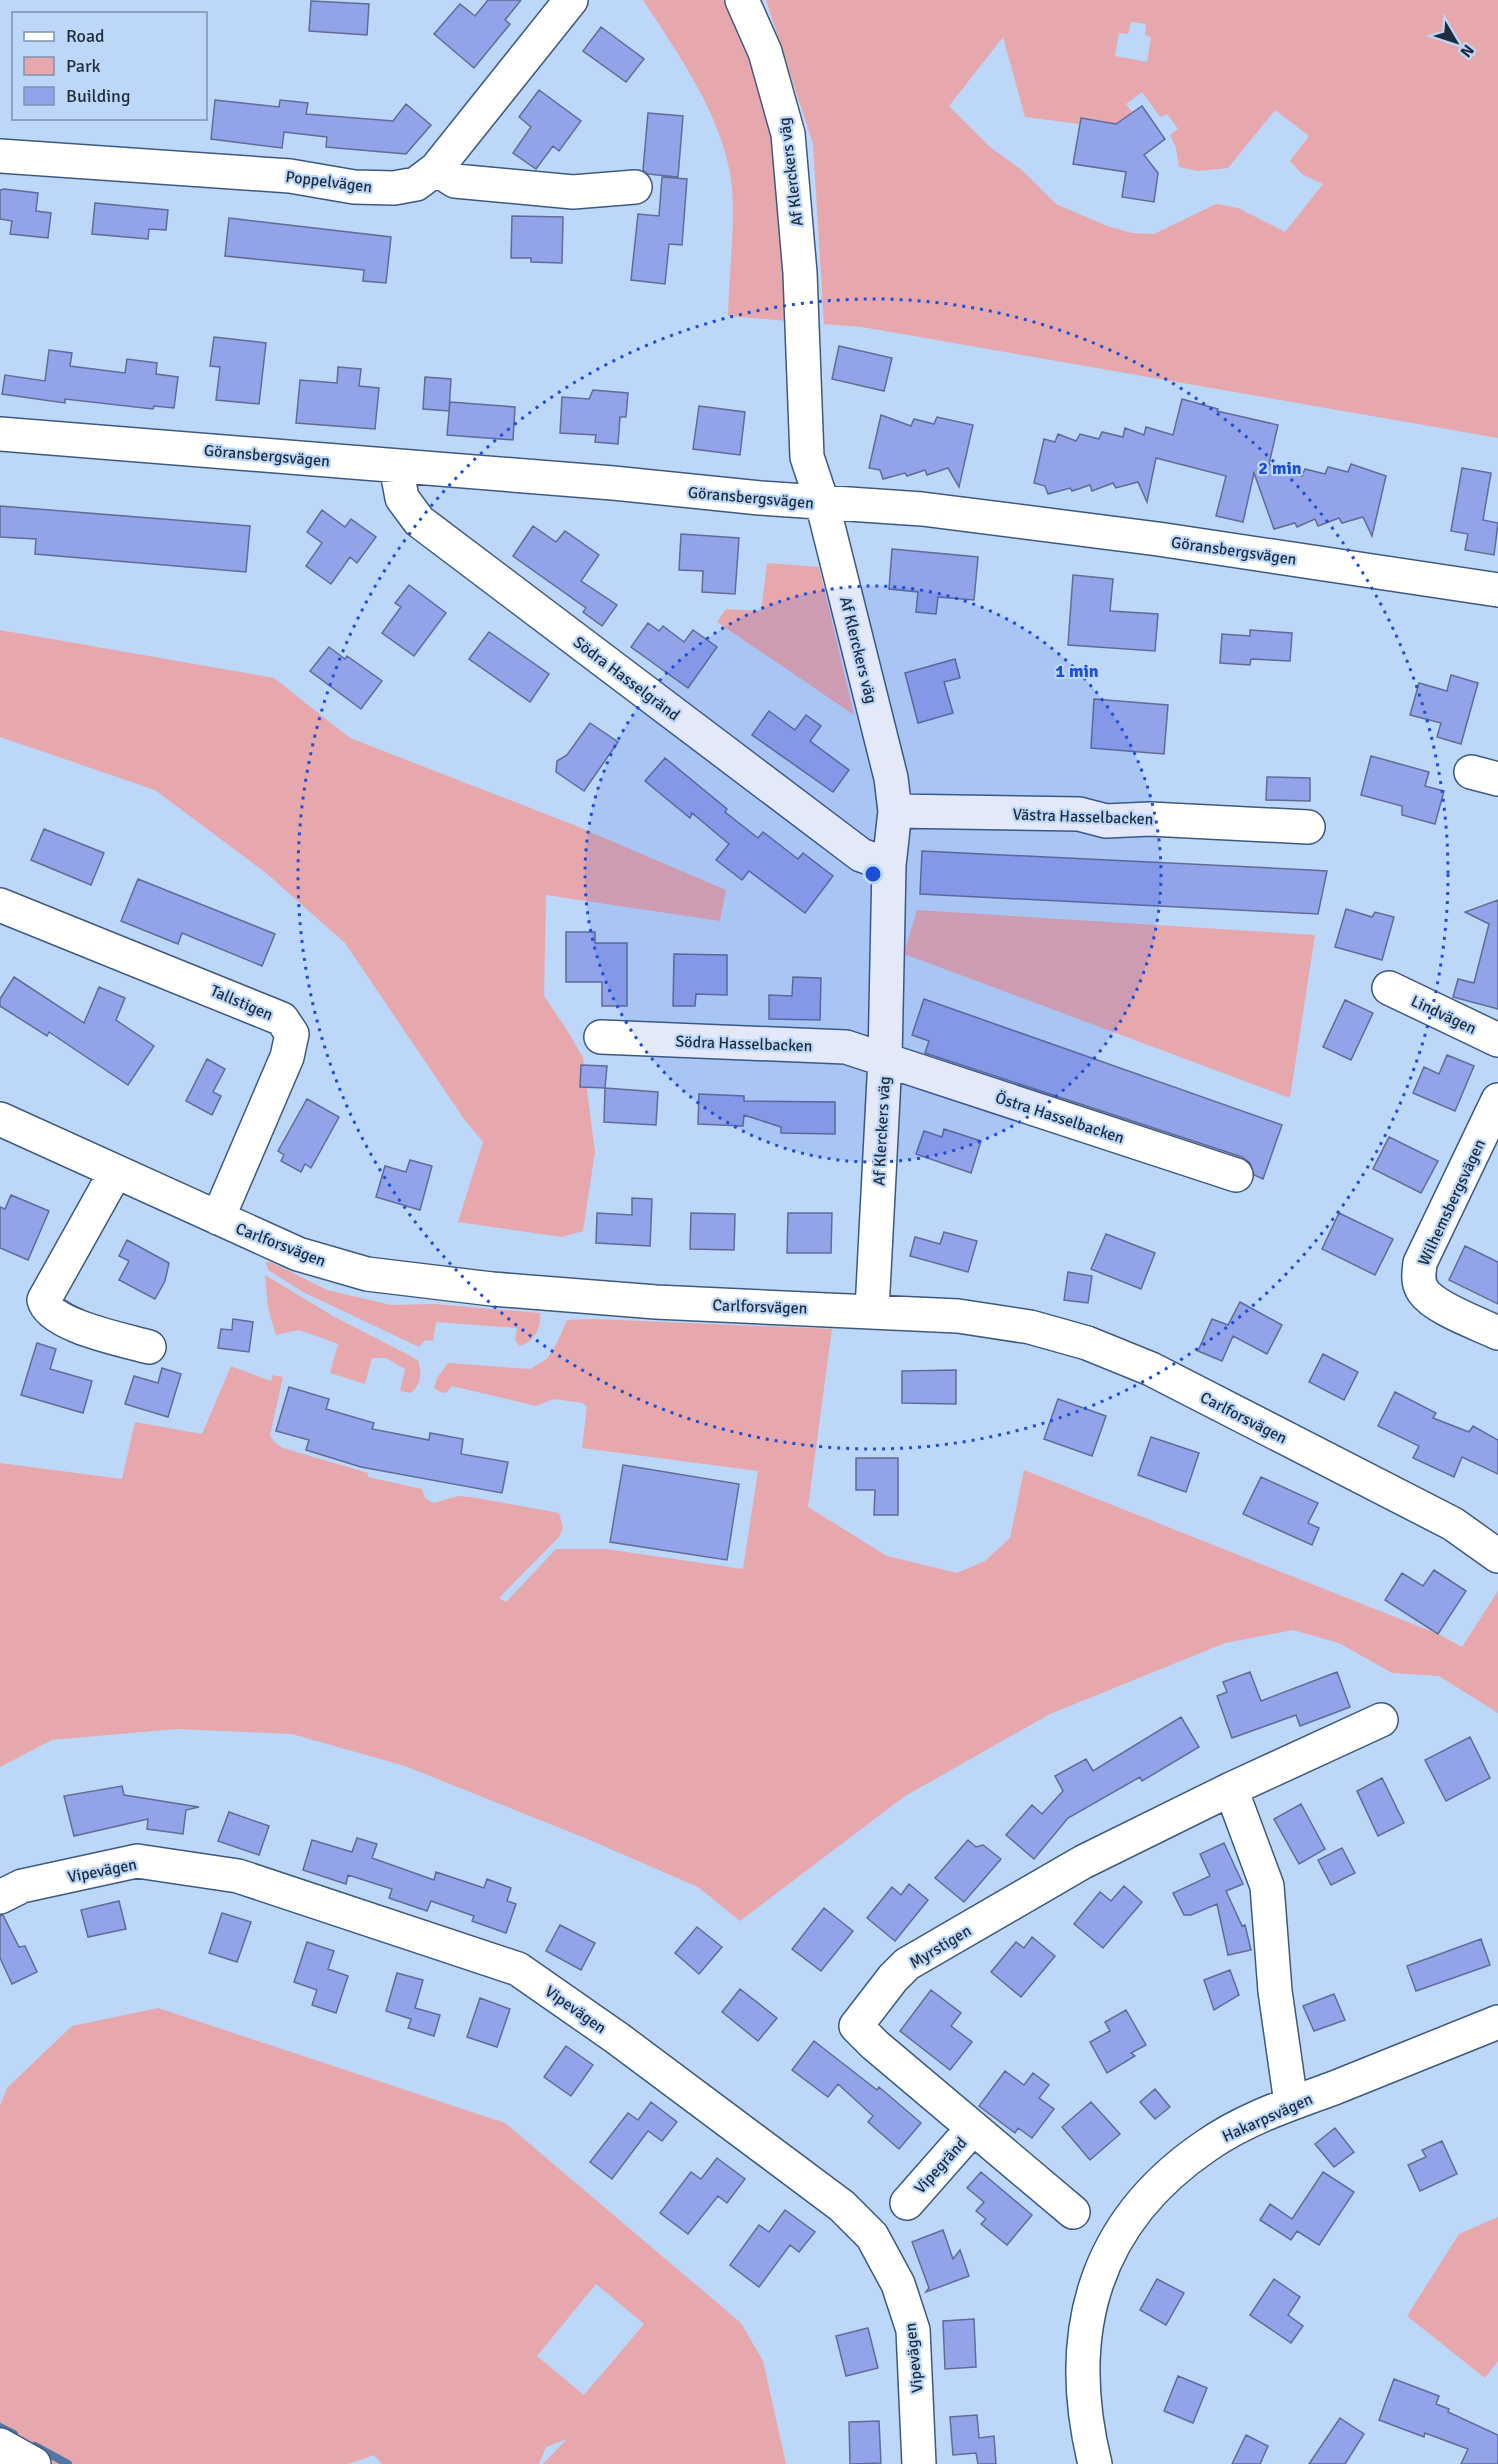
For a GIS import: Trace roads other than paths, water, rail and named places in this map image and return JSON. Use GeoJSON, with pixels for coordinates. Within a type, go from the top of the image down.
{"type":"FeatureCollection","features":[{"type":"Feature","properties":{"kind":"street","name":"Poppelvägen"},"geometry":{"type":"LineString","coordinates":[[0,156],[290,176],[354,187],[394,188],[416,184],[436,169],[572,0]]}},
{"type":"Feature","properties":{"kind":"street","name":"Af Klerckers väg"},"geometry":{"type":"LineString","coordinates":[[742,0],[765,52],[788,134],[801,273],[807,457],[822,502],[891,778],[895,811],[889,865],[885,1059],[872,1310]]}},
{"type":"Feature","properties":{"kind":"street"},"geometry":{"type":"LineString","coordinates":[[436,169],[455,182],[573,192],[635,187]]}},
{"type":"Feature","properties":{"kind":"street","name":"Göransbergsvägen"},"geometry":{"type":"LineString","coordinates":[[0,434],[922,509],[1158,539],[1498,590]]}},
{"type":"Feature","properties":{"kind":"street","name":"Södra Hasselgränd"},"geometry":{"type":"LineString","coordinates":[[396,466],[402,498],[419,521],[861,855],[889,865]]}},
{"type":"Feature","properties":{"kind":"street","name":"Västra Hasselbacken"},"geometry":{"type":"LineString","coordinates":[[895,811],[1079,814],[1106,821],[1150,819],[1308,827]]}},
{"type":"Feature","properties":{"kind":"street","name":"Tallstigen"},"geometry":{"type":"LineString","coordinates":[[0,905],[282,1019],[292,1034],[287,1057],[218,1218]]}},
{"type":"Feature","properties":{"kind":"street","name":"Lindvägen"},"geometry":{"type":"LineString","coordinates":[[1389,988],[1498,1040]]}},
{"type":"Feature","properties":{"kind":"street","name":"Södra Hasselbacken"},"geometry":{"type":"LineString","coordinates":[[601,1037],[846,1047],[885,1059]]}},
{"type":"Feature","properties":{"kind":"street","name":"Östra Hasselbacken"},"geometry":{"type":"LineString","coordinates":[[885,1059],[1236,1175]]}},
{"type":"Feature","properties":{"kind":"street","name":"Wilhemsbergsvägen"},"geometry":{"type":"LineString","coordinates":[[1498,1100],[1420,1263],[1418,1278],[1422,1290],[1431,1301],[1498,1333]]}},
{"type":"Feature","properties":{"kind":"street","name":"Carlforsvägen"},"geometry":{"type":"LineString","coordinates":[[0,1119],[298,1254],[367,1274],[448,1286],[656,1302],[872,1310],[958,1316],[1030,1327],[1087,1343],[1151,1369],[1443,1519],[1498,1556]]}},
{"type":"Feature","properties":{"kind":"street"},"geometry":{"type":"LineString","coordinates":[[115,1173],[44,1300],[46,1308],[66,1322],[149,1347]]}},
{"type":"Feature","properties":{"kind":"street","name":"Myrstigen"},"geometry":{"type":"LineString","coordinates":[[1073,2212],[875,2045],[856,2026],[893,1978],[908,1964],[1083,1862],[1231,1789],[1381,1720]]}},
{"type":"Feature","properties":{"kind":"street"},"geometry":{"type":"LineString","coordinates":[[1231,1789],[1267,1886],[1275,1991],[1291,2103]]}},
{"type":"Feature","properties":{"kind":"street","name":"Vipevägen"},"geometry":{"type":"LineString","coordinates":[[0,1897],[22,1886],[137,1861],[238,1876],[518,1969],[617,2038],[842,2206],[891,2218],[898,2284],[913,2330],[919,2464]]}},
{"type":"Feature","properties":{"kind":"street","name":"Hakarpsvägen"},"geometry":{"type":"LineString","coordinates":[[1095,2464],[1086,2428],[1083,2365],[1087,2314],[1094,2284],[1108,2253],[1122,2227],[1144,2200],[1178,2167],[1235,2128],[1291,2103],[1498,2022]]}},
{"type":"Feature","properties":{"kind":"street","name":"Vipegränd"},"geometry":{"type":"LineString","coordinates":[[891,2218],[973,2128]]}},
{"type":"Feature","properties":{"kind":"street"},"geometry":{"type":"LineString","coordinates":[[0,2445],[34,2464]]}},
{"type":"Feature","properties":{"kind":"waterway"},"geometry":{"type":"LineString","coordinates":[[0,2427],[14,2434]]}},
{"type":"Feature","properties":{"kind":"waterway"},"geometry":{"type":"LineString","coordinates":[[35,2446],[68,2464]]}}]}
